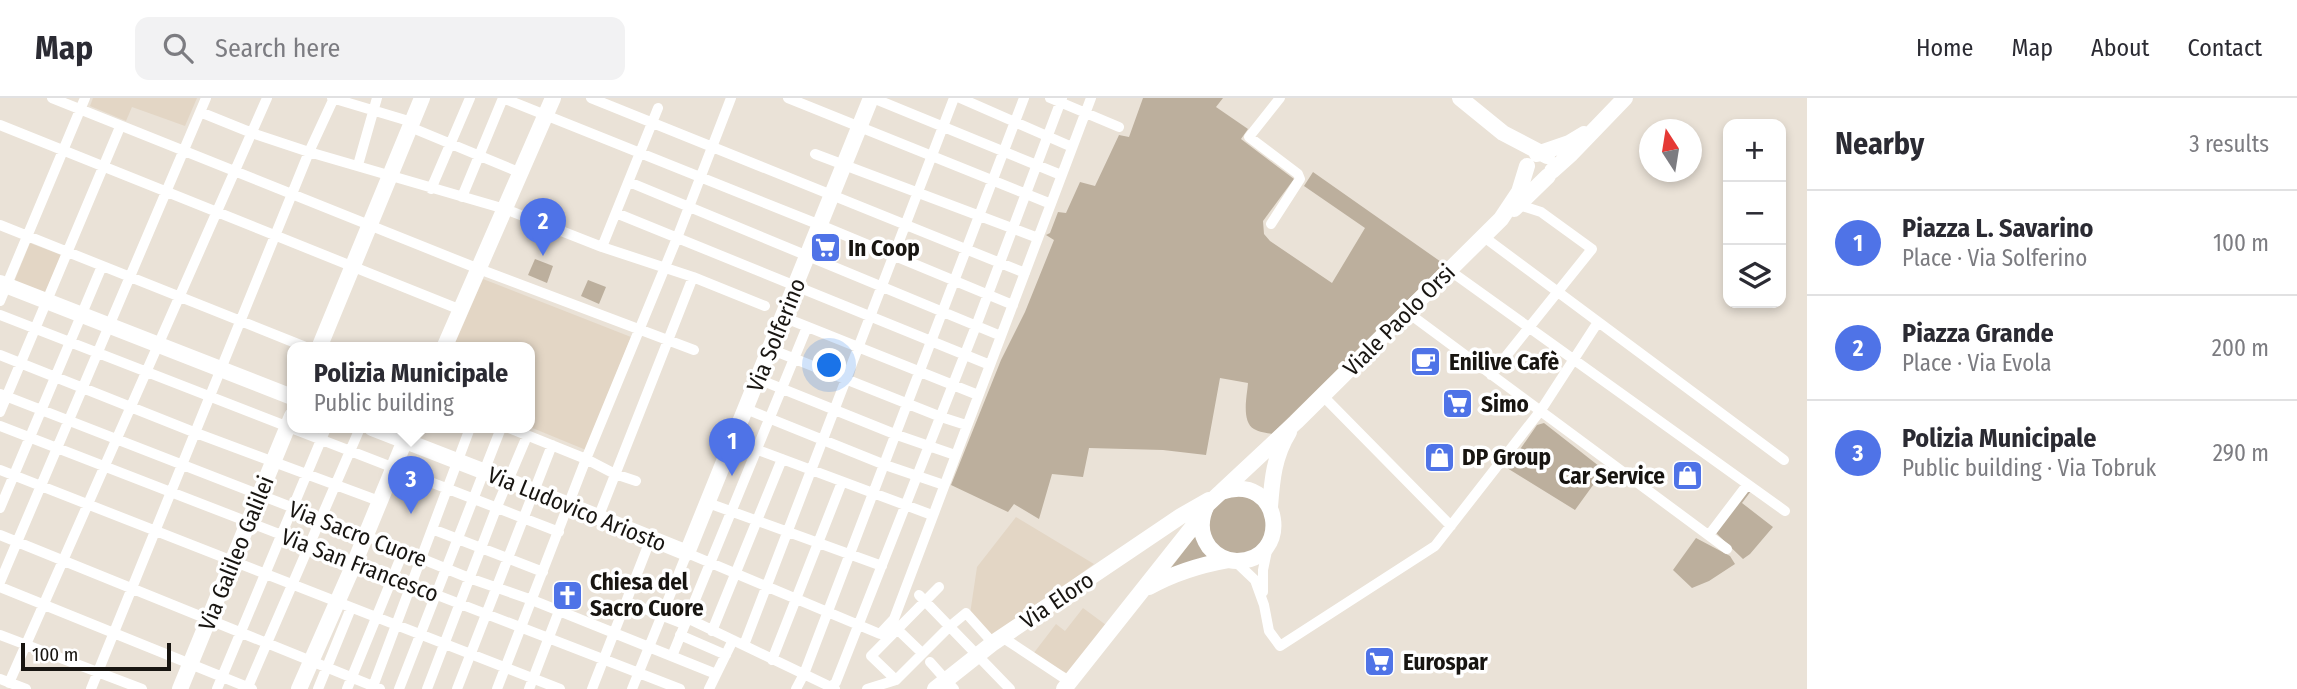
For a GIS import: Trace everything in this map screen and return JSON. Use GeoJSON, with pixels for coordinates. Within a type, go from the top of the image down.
{"type":"FeatureCollection","features":[{"type":"Feature","properties":{"kind":"street"},"geometry":{"type":"LineString","coordinates":[[52,98],[479,269],[694,350]]}},
{"type":"Feature","properties":{"kind":"street"},"geometry":{"type":"LineString","coordinates":[[85,98],[2,290],[47,302],[287,395]]}},
{"type":"Feature","properties":{"kind":"street"},"geometry":{"type":"LineString","coordinates":[[206,98],[0,584],[249,688],[358,433]]}},
{"type":"Feature","properties":{"kind":"street"},"geometry":{"type":"LineString","coordinates":[[26,689],[5,681],[64,561],[267,98]]}},
{"type":"Feature","properties":{"kind":"street"},"geometry":{"type":"LineString","coordinates":[[91,689],[333,98],[374,110],[521,173]]}},
{"type":"Feature","properties":{"kind":"street"},"geometry":{"type":"LineString","coordinates":[[358,165],[377,98]]}},
{"type":"Feature","properties":{"kind":"street"},"geometry":{"type":"LineString","coordinates":[[321,342],[422,98]]}},
{"type":"Feature","properties":{"kind":"street"},"geometry":{"type":"LineString","coordinates":[[431,189],[470,98]]}},
{"type":"Feature","properties":{"kind":"street"},"geometry":{"type":"LineString","coordinates":[[462,197],[503,98],[1013,305]]}},
{"type":"Feature","properties":{"kind":"street"},"geometry":{"type":"LineString","coordinates":[[447,342],[553,98]]}},
{"type":"Feature","properties":{"kind":"street"},"geometry":{"type":"LineString","coordinates":[[591,98],[1026,274]]}},
{"type":"Feature","properties":{"kind":"street"},"geometry":{"type":"LineString","coordinates":[[497,689],[731,98]]}},
{"type":"Feature","properties":{"kind":"street"},"geometry":{"type":"LineString","coordinates":[[788,98],[931,158],[1051,204]]}},
{"type":"Feature","properties":{"kind":"street"},"geometry":{"type":"LineString","coordinates":[[872,98],[1061,175]]}},
{"type":"Feature","properties":{"kind":"street","name":"Via Solferino"},"geometry":{"type":"LineString","coordinates":[[632,689],[872,98]]}},
{"type":"Feature","properties":{"kind":"street"},"geometry":{"type":"LineString","coordinates":[[744,645],[943,127],[957,98],[1072,147]]}},
{"type":"Feature","properties":{"kind":"street"},"geometry":{"type":"LineString","coordinates":[[796,689],[933,342],[1024,98]]}},
{"type":"Feature","properties":{"kind":"street"},"geometry":{"type":"LineString","coordinates":[[858,626],[880,634],[894,619],[1091,98]]}},
{"type":"Feature","properties":{"kind":"street"},"geometry":{"type":"LineString","coordinates":[[1271,224],[1300,179],[1298,174],[1249,137],[1280,98]]}},
{"type":"Feature","properties":{"kind":"street"},"geometry":{"type":"LineString","coordinates":[[1460,98],[1540,161],[1571,154],[1625,98]]}},
{"type":"Feature","properties":{"kind":"street"},"geometry":{"type":"LineString","coordinates":[[684,626],[712,631],[733,640],[831,689],[988,295],[1047,135],[1057,99],[1119,127]]}},
{"type":"Feature","properties":{"kind":"street"},"geometry":{"type":"LineString","coordinates":[[602,247],[658,108]]}},
{"type":"Feature","properties":{"kind":"street"},"geometry":{"type":"LineString","coordinates":[[200,113],[309,152],[505,209],[765,306]]}},
{"type":"Feature","properties":{"kind":"street"},"geometry":{"type":"LineString","coordinates":[[0,125],[461,310]]}},
{"type":"Feature","properties":{"kind":"street"},"geometry":{"type":"LineString","coordinates":[[1501,219],[1540,161],[1597,125]]}},
{"type":"Feature","properties":{"kind":"street"},"geometry":{"type":"LineString","coordinates":[[0,412],[3,396],[21,363],[120,127]]}},
{"type":"Feature","properties":{"kind":"street"},"geometry":{"type":"LineString","coordinates":[[1503,133],[1540,161]]}},
{"type":"Feature","properties":{"kind":"street"},"geometry":{"type":"LineString","coordinates":[[815,154],[1038,239]]}},
{"type":"Feature","properties":{"kind":"street"},"geometry":{"type":"LineString","coordinates":[[1540,161],[1533,192],[1541,212]]}},
{"type":"Feature","properties":{"kind":"street"},"geometry":{"type":"LineString","coordinates":[[629,182],[1001,336]]}},
{"type":"Feature","properties":{"kind":"street"},"geometry":{"type":"LineString","coordinates":[[1501,219],[1533,192]]}},
{"type":"Feature","properties":{"kind":"street"},"geometry":{"type":"LineString","coordinates":[[1490,374],[1592,250],[1541,212],[1519,205]]}},
{"type":"Feature","properties":{"kind":"street"},"geometry":{"type":"LineString","coordinates":[[616,214],[990,365]]}},
{"type":"Feature","properties":{"kind":"street","name":"Viale Paolo Orsi"},"geometry":{"type":"LineString","coordinates":[[1296,422],[1501,219]]}},
{"type":"Feature","properties":{"kind":"street"},"geometry":{"type":"LineString","coordinates":[[0,225],[293,342]]}},
{"type":"Feature","properties":{"kind":"street"},"geometry":{"type":"LineString","coordinates":[[1484,237],[1784,460]]}},
{"type":"Feature","properties":{"kind":"street"},"geometry":{"type":"LineString","coordinates":[[0,508],[102,266]]}},
{"type":"Feature","properties":{"kind":"street"},"geometry":{"type":"LineString","coordinates":[[1449,271],[1785,511]]}},
{"type":"Feature","properties":{"kind":"street"},"geometry":{"type":"LineString","coordinates":[[598,517],[693,277]]}},
{"type":"Feature","properties":{"kind":"street"},"geometry":{"type":"LineString","coordinates":[[1407,312],[1727,549]]}},
{"type":"Feature","properties":{"kind":"street"},"geometry":{"type":"LineString","coordinates":[[0,316],[210,397],[287,421]]}},
{"type":"Feature","properties":{"kind":"street"},"geometry":{"type":"LineString","coordinates":[[783,317],[978,395]]}},
{"type":"Feature","properties":{"kind":"street"},"geometry":{"type":"LineString","coordinates":[[1296,422],[1279,452],[1273,472],[1270,507],[1274,526],[1262,579],[1269,631],[1280,646],[1435,545],[1541,410],[1598,322]]}},
{"type":"Feature","properties":{"kind":"street"},"geometry":{"type":"LineString","coordinates":[[672,656],[807,327]]}},
{"type":"Feature","properties":{"kind":"street"},"geometry":{"type":"LineString","coordinates":[[770,349],[966,425]]}},
{"type":"Feature","properties":{"kind":"street"},"geometry":{"type":"LineString","coordinates":[[0,355],[379,501]]}},
{"type":"Feature","properties":{"kind":"street"},"geometry":{"type":"LineString","coordinates":[[758,379],[897,435],[955,455]]}},
{"type":"Feature","properties":{"kind":"street","name":"Via Sacro Cuore"},"geometry":{"type":"LineString","coordinates":[[3,396],[532,600],[716,674]]}},
{"type":"Feature","properties":{"kind":"street"},"geometry":{"type":"LineString","coordinates":[[1322,396],[1451,526]]}},
{"type":"Feature","properties":{"kind":"street"},"geometry":{"type":"LineString","coordinates":[[746,409],[885,465],[944,485]]}},
{"type":"Feature","properties":{"kind":"street"},"geometry":{"type":"LineString","coordinates":[[867,689],[896,680],[926,658],[948,626],[967,613],[998,640],[1067,685],[1217,495],[1296,422]]}},
{"type":"Feature","properties":{"kind":"street","name":"Via San Francesco"},"geometry":{"type":"LineString","coordinates":[[0,426],[680,689]]}},
{"type":"Feature","properties":{"kind":"street","name":"Via Galileo Galilei"},"geometry":{"type":"LineString","coordinates":[[180,689],[287,429]]}},
{"type":"Feature","properties":{"kind":"street"},"geometry":{"type":"LineString","coordinates":[[308,433],[321,441],[559,532]]}},
{"type":"Feature","properties":{"kind":"street"},"geometry":{"type":"LineString","coordinates":[[217,689],[324,433]]}},
{"type":"Feature","properties":{"kind":"street"},"geometry":{"type":"LineString","coordinates":[[0,535],[311,661],[350,683],[375,688],[468,433]]}},
{"type":"Feature","properties":{"kind":"street"},"geometry":{"type":"LineString","coordinates":[[399,689],[499,433]]}},
{"type":"Feature","properties":{"kind":"street"},"geometry":{"type":"LineString","coordinates":[[520,433],[636,481]]}},
{"type":"Feature","properties":{"kind":"street"},"geometry":{"type":"LineString","coordinates":[[318,689],[327,668],[354,564],[407,435]]}},
{"type":"Feature","properties":{"kind":"street","name":"Via Ludovico Ariosto"},"geometry":{"type":"LineString","coordinates":[[407,435],[457,462],[651,538],[858,626]]}},
{"type":"Feature","properties":{"kind":"street"},"geometry":{"type":"LineString","coordinates":[[427,689],[527,436]]}},
{"type":"Feature","properties":{"kind":"street"},"geometry":{"type":"LineString","coordinates":[[734,441],[932,515]]}},
{"type":"Feature","properties":{"kind":"street"},"geometry":{"type":"LineString","coordinates":[[457,689],[552,445]]}},
{"type":"Feature","properties":{"kind":"street"},"geometry":{"type":"LineString","coordinates":[[712,631],[782,459]]}},
{"type":"Feature","properties":{"kind":"street"},"geometry":{"type":"LineString","coordinates":[[0,470],[506,668],[531,684],[559,689]]}},
{"type":"Feature","properties":{"kind":"street"},"geometry":{"type":"LineString","coordinates":[[772,660],[842,482]]}},
{"type":"Feature","properties":{"kind":"street"},"geometry":{"type":"LineString","coordinates":[[1709,535],[1747,485]]}},
{"type":"Feature","properties":{"kind":"street"},"geometry":{"type":"LineString","coordinates":[[1217,495],[1232,488],[1254,491],[1270,507]]}},
{"type":"Feature","properties":{"kind":"street"},"geometry":{"type":"LineString","coordinates":[[708,502],[882,566]]}},
{"type":"Feature","properties":{"kind":"street"},"geometry":{"type":"LineString","coordinates":[[1195,521],[1204,539],[1218,556],[1232,560],[1255,580],[1264,605]]}},
{"type":"Feature","properties":{"kind":"street","name":"Via Eloro"},"geometry":{"type":"LineString","coordinates":[[945,686],[976,656],[998,640],[1195,521]]}},
{"type":"Feature","properties":{"kind":"street"},"geometry":{"type":"LineString","coordinates":[[432,529],[543,572]]}},
{"type":"Feature","properties":{"kind":"street"},"geometry":{"type":"LineString","coordinates":[[593,689],[651,538]]}},
{"type":"Feature","properties":{"kind":"street"},"geometry":{"type":"LineString","coordinates":[[1141,592],[1167,578],[1200,566],[1254,558],[1268,545]]}},
{"type":"Feature","properties":{"kind":"street"},"geometry":{"type":"LineString","coordinates":[[350,683],[403,552]]}},
{"type":"Feature","properties":{"kind":"street"},"geometry":{"type":"LineString","coordinates":[[896,680],[871,656],[922,598],[939,587]]}},
{"type":"Feature","properties":{"kind":"street"},"geometry":{"type":"LineString","coordinates":[[922,598],[1010,689]]}},
{"type":"Feature","properties":{"kind":"street"},"geometry":{"type":"LineString","coordinates":[[627,602],[684,626],[726,655]]}},
{"type":"Feature","properties":{"kind":"street"},"geometry":{"type":"LineString","coordinates":[[299,689],[311,661],[344,605]]}},
{"type":"Feature","properties":{"kind":"street"},"geometry":{"type":"LineString","coordinates":[[531,684],[559,611]]}},
{"type":"Feature","properties":{"kind":"street"},"geometry":{"type":"LineString","coordinates":[[897,629],[926,658],[945,686]]}},
{"type":"Feature","properties":{"kind":"street"},"geometry":{"type":"LineString","coordinates":[[0,635],[142,689]]}},
{"type":"Feature","properties":{"kind":"street"},"geometry":{"type":"LineString","coordinates":[[709,689],[733,640]]}},
{"type":"Feature","properties":{"kind":"shaded area"},"geometry":{"type":"Polygon","coordinates":[[[93,98],[197,98],[185,126],[132,107],[126,121],[90,106],[93,98]]]}},
{"type":"Feature","properties":{"kind":"shaded area"},"geometry":{"type":"Polygon","coordinates":[[[1143,98],[1223,98],[1216,107],[1248,129],[1241,139],[1294,179],[1263,221],[1264,234],[1270,241],[1332,283],[1365,228],[1304,186],[1313,172],[1444,264],[1272,434],[1254,429],[1247,420],[1248,383],[1220,378],[1206,455],[1163,450],[1089,448],[1083,477],[1052,474],[1039,519],[1014,504],[1008,512],[951,485],[1001,360],[1025,312],[1054,240],[1046,235],[1050,233],[1058,212],[1066,213],[1080,182],[1095,186],[1119,135],[1129,137],[1143,98]]]}},
{"type":"Feature","properties":{"kind":"shaded area"},"geometry":{"type":"Polygon","coordinates":[[[30,243],[61,255],[45,295],[14,282],[30,243]]]}},
{"type":"Feature","properties":{"kind":"shaded area"},"geometry":{"type":"Polygon","coordinates":[[[535,259],[553,266],[547,283],[528,275],[535,259]]]}},
{"type":"Feature","properties":{"kind":"shaded area"},"geometry":{"type":"Polygon","coordinates":[[[483,279],[631,337],[586,450],[535,429],[535,342],[456,342],[483,279]]]}},
{"type":"Feature","properties":{"kind":"shaded area"},"geometry":{"type":"Polygon","coordinates":[[[588,280],[606,287],[599,304],[581,296],[588,280]]]}},
{"type":"Feature","properties":{"kind":"shaded area"},"geometry":{"type":"Polygon","coordinates":[[[1544,423],[1604,470],[1575,510],[1507,468],[1537,425],[1544,423]]]}},
{"type":"Feature","properties":{"kind":"shaded area"},"geometry":{"type":"Polygon","coordinates":[[[1749,490],[1751,491],[1742,503],[1773,527],[1743,559],[1715,532],[1749,490]]]}},
{"type":"Feature","properties":{"kind":"shaded area"},"geometry":{"type":"Polygon","coordinates":[[[1238,496],[1249,498],[1262,509],[1267,525],[1265,536],[1254,549],[1238,554],[1227,552],[1214,541],[1209,525],[1211,514],[1222,501],[1238,496]]]}},
{"type":"Feature","properties":{"kind":"shaded area"},"geometry":{"type":"Polygon","coordinates":[[[1016,517],[1094,564],[993,638],[970,614],[977,567],[1016,517]]]}},
{"type":"Feature","properties":{"kind":"shaded area"},"geometry":{"type":"Polygon","coordinates":[[[1196,537],[1212,556],[1170,569],[1194,538],[1196,537]]]}},
{"type":"Feature","properties":{"kind":"shaded area"},"geometry":{"type":"Polygon","coordinates":[[[1696,538],[1730,556],[1735,564],[1709,581],[1692,588],[1673,570],[1696,538]]]}},
{"type":"Feature","properties":{"kind":"shaded area"},"geometry":{"type":"Polygon","coordinates":[[[1083,608],[1106,625],[1067,673],[1049,666],[1033,654],[1056,624],[1065,631],[1083,608]]]}},
{"type":"Feature","properties":{"kind":"place","name":"In Coop"},"geometry":{"type":"Point","coordinates":[825,248]}},
{"type":"Feature","properties":{"kind":"place","name":"Piazza Grande"},"geometry":{"type":"Point","coordinates":[543,256]}},
{"type":"Feature","properties":{"kind":"place","name":"Enilive Cafè"},"geometry":{"type":"Point","coordinates":[1426,362]}},
{"type":"Feature","properties":{"kind":"place","name":"Simo"},"geometry":{"type":"Point","coordinates":[1458,404]}},
{"type":"Feature","properties":{"kind":"place","name":"DP Group"},"geometry":{"type":"Point","coordinates":[1439,457]}},
{"type":"Feature","properties":{"kind":"place","name":"Piazza L. Savarino"},"geometry":{"type":"Point","coordinates":[732,476]}},
{"type":"Feature","properties":{"kind":"place","name":"Car Service"},"geometry":{"type":"Point","coordinates":[1688,476]}},
{"type":"Feature","properties":{"kind":"place","name":"Polizia Municipale"},"geometry":{"type":"Point","coordinates":[411,514]}},
{"type":"Feature","properties":{"kind":"place","name":"Chiesa del Sacro Cuore"},"geometry":{"type":"Point","coordinates":[567,595]}},
{"type":"Feature","properties":{"kind":"place","name":"Eurospar"},"geometry":{"type":"Point","coordinates":[1380,662]}}]}
